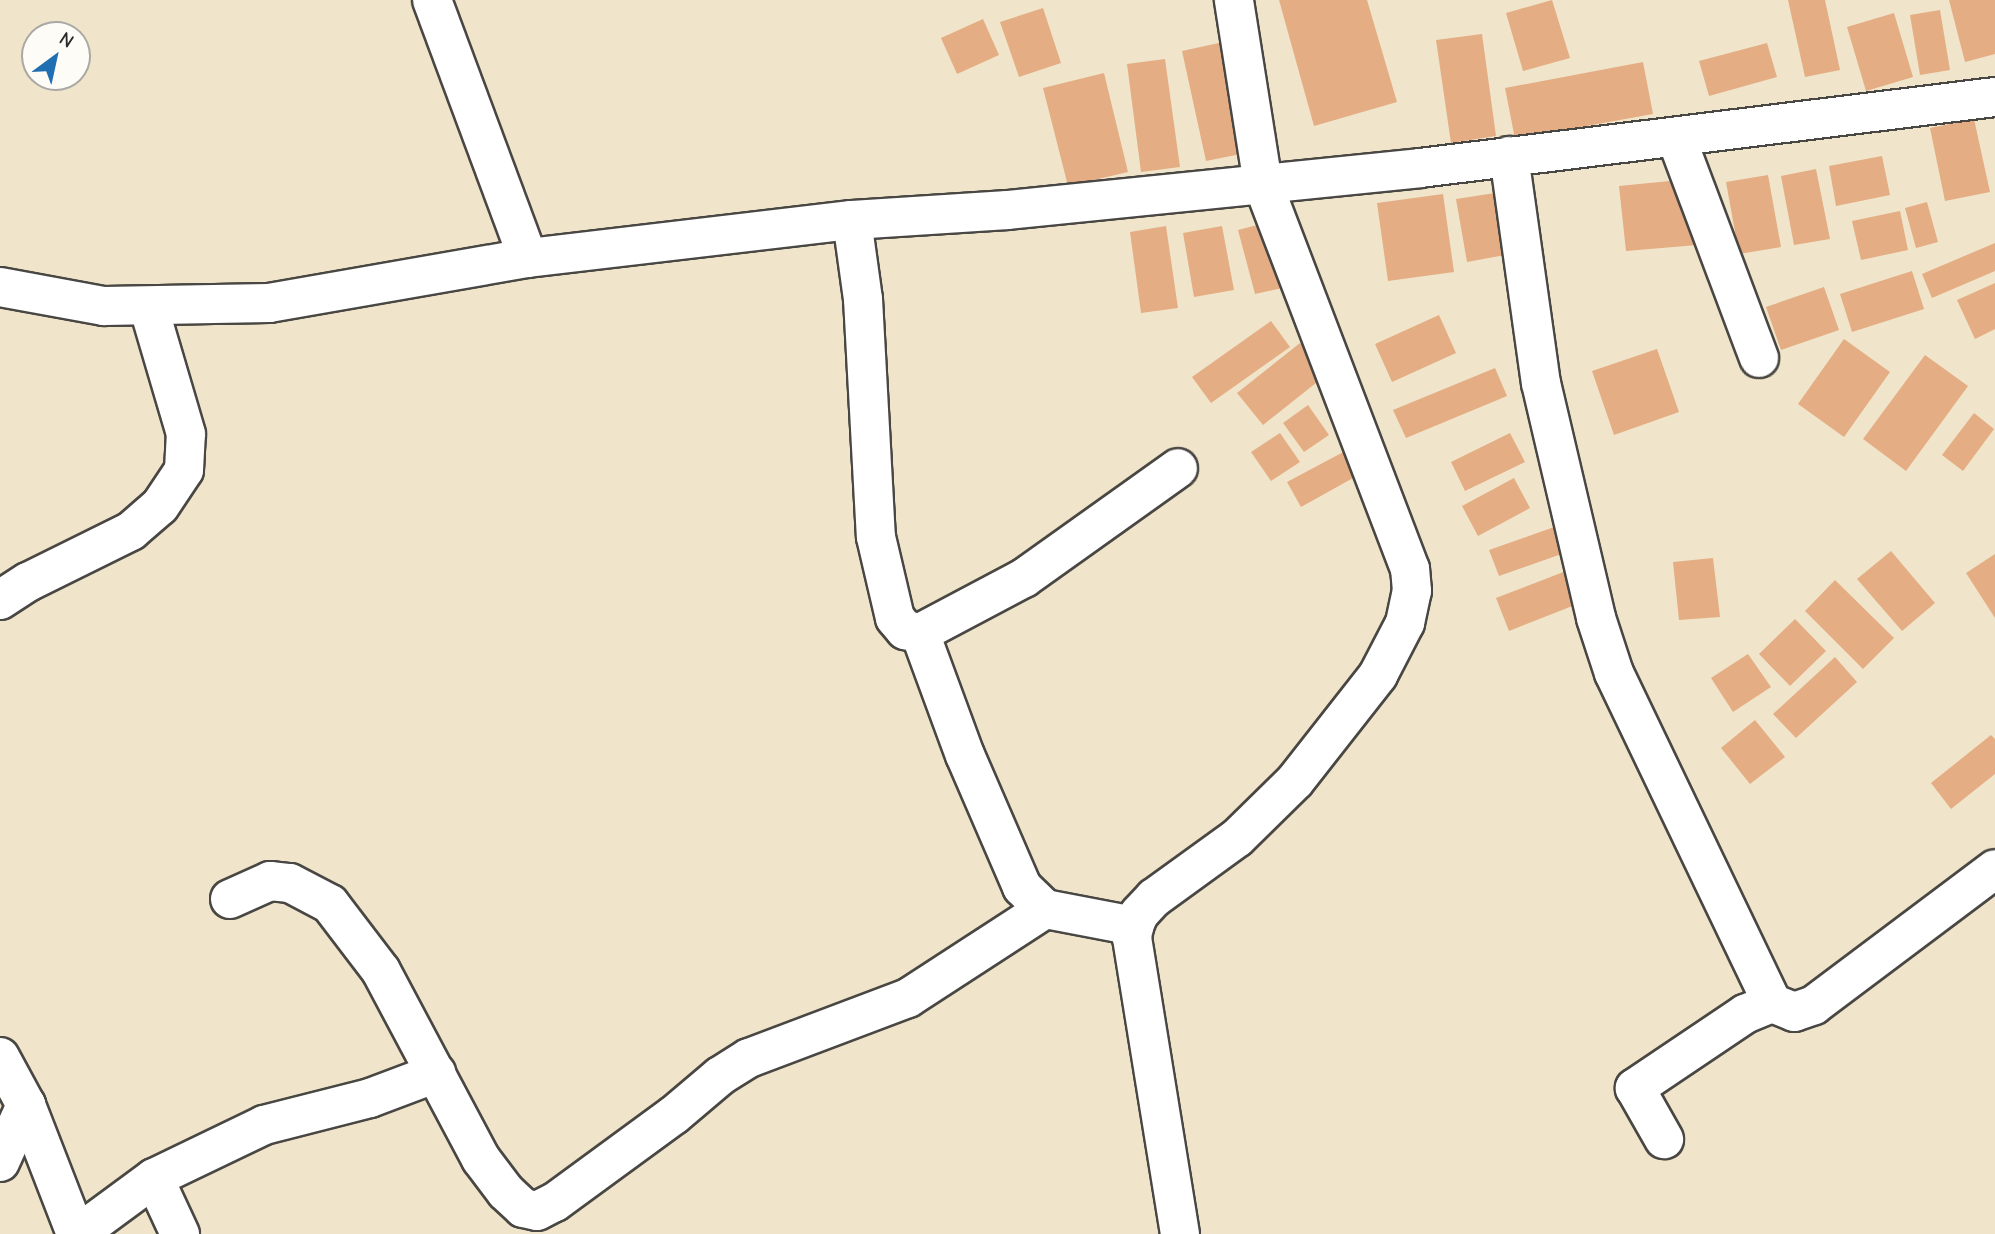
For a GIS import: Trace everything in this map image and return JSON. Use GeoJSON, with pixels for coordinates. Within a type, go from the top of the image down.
{"type":"FeatureCollection","features":[{"type":"Feature","properties":{"kind":"street"},"geometry":{"type":"LineString","coordinates":[[432,0],[528,258]]}},
{"type":"Feature","properties":{"kind":"street"},"geometry":{"type":"LineString","coordinates":[[1180,1234],[1132,938],[1133,926],[1139,914],[1154,898],[1237,838],[1295,781],[1378,675],[1405,623],[1412,591],[1410,569],[1263,184],[1234,0]]}},
{"type":"Feature","properties":{"kind":"street"},"geometry":{"type":"LineString","coordinates":[[0,287],[71,302],[149,308],[269,303],[528,258],[852,220],[1007,210],[1263,184],[1995,97]]}},
{"type":"Feature","properties":{"kind":"street"},"geometry":{"type":"LineString","coordinates":[[1676,137],[1759,358]]}},
{"type":"Feature","properties":{"kind":"street"},"geometry":{"type":"LineString","coordinates":[[1508,156],[1541,383],[1596,618],[1614,673],[1772,1003],[1794,1012],[1814,1005],[1989,883]]}},
{"type":"Feature","properties":{"kind":"street"},"geometry":{"type":"LineString","coordinates":[[852,220],[863,299],[876,537],[895,618],[905,630],[920,633],[1024,578],[1178,468]]}},
{"type":"Feature","properties":{"kind":"street"},"geometry":{"type":"LineString","coordinates":[[0,600],[28,582],[131,531],[160,506],[184,470],[186,434],[149,308]]}},
{"type":"Feature","properties":{"kind":"street"},"geometry":{"type":"LineString","coordinates":[[920,633],[965,755],[1022,887],[1045,909],[1133,926]]}},
{"type":"Feature","properties":{"kind":"street"},"geometry":{"type":"LineString","coordinates":[[230,899],[270,881],[290,883],[330,904],[381,971],[489,1170],[506,1192],[541,1222],[555,1202],[674,1115],[720,1076],[749,1058],[908,998],[1045,909]]}},
{"type":"Feature","properties":{"kind":"street"},"geometry":{"type":"LineString","coordinates":[[1664,1139],[1635,1088],[1745,1014],[1772,1003]]}},
{"type":"Feature","properties":{"kind":"street"},"geometry":{"type":"LineString","coordinates":[[0,1057],[26,1105],[77,1234],[154,1178],[264,1125],[370,1098],[436,1073]]}},
{"type":"Feature","properties":{"kind":"street"},"geometry":{"type":"LineString","coordinates":[[0,1162],[26,1105]]}},
{"type":"Feature","properties":{"kind":"street"},"geometry":{"type":"LineString","coordinates":[[154,1178],[180,1234]]}},
{"type":"Feature","properties":{"kind":"building"},"geometry":{"type":"Polygon","coordinates":[[[1279,0],[1367,0],[1397,102],[1314,126],[1279,0]]]}},
{"type":"Feature","properties":{"kind":"building"},"geometry":{"type":"Polygon","coordinates":[[[1552,0],[1570,58],[1523,71],[1506,13],[1552,0]]]}},
{"type":"Feature","properties":{"kind":"building"},"geometry":{"type":"Polygon","coordinates":[[[1788,0],[1825,0],[1840,70],[1805,77],[1788,0]]]}},
{"type":"Feature","properties":{"kind":"building"},"geometry":{"type":"Polygon","coordinates":[[[1949,0],[1995,0],[1995,54],[1965,62],[1949,0]]]}},
{"type":"Feature","properties":{"kind":"building"},"geometry":{"type":"Polygon","coordinates":[[[1043,8],[1061,63],[1019,77],[1000,22],[1043,8]]]}},
{"type":"Feature","properties":{"kind":"building"},"geometry":{"type":"Polygon","coordinates":[[[1940,10],[1950,70],[1920,75],[1910,15],[1940,10]]]}},
{"type":"Feature","properties":{"kind":"building"},"geometry":{"type":"Polygon","coordinates":[[[1894,13],[1913,77],[1866,91],[1847,27],[1894,13]]]}},
{"type":"Feature","properties":{"kind":"building"},"geometry":{"type":"Polygon","coordinates":[[[983,19],[999,55],[957,74],[941,38],[983,19]]]}},
{"type":"Feature","properties":{"kind":"building"},"geometry":{"type":"Polygon","coordinates":[[[1482,34],[1496,136],[1451,143],[1436,40],[1482,34]]]}},
{"type":"Feature","properties":{"kind":"building"},"geometry":{"type":"Polygon","coordinates":[[[1228,41],[1251,152],[1206,161],[1182,51],[1228,41]]]}},
{"type":"Feature","properties":{"kind":"building"},"geometry":{"type":"Polygon","coordinates":[[[1767,43],[1777,77],[1709,96],[1699,61],[1767,43]]]}},
{"type":"Feature","properties":{"kind":"building"},"geometry":{"type":"Polygon","coordinates":[[[1165,59],[1180,167],[1141,172],[1127,64],[1165,59]]]}},
{"type":"Feature","properties":{"kind":"building"},"geometry":{"type":"Polygon","coordinates":[[[1643,62],[1653,114],[1515,139],[1505,88],[1643,62]]]}},
{"type":"Feature","properties":{"kind":"building"},"geometry":{"type":"Polygon","coordinates":[[[1104,73],[1128,172],[1068,186],[1043,88],[1104,73]]]}},
{"type":"Feature","properties":{"kind":"building"},"geometry":{"type":"Polygon","coordinates":[[[1974,119],[1990,192],[1945,201],[1930,128],[1974,119]]]}},
{"type":"Feature","properties":{"kind":"building"},"geometry":{"type":"Polygon","coordinates":[[[1882,156],[1890,195],[1836,206],[1829,166],[1882,156]]]}},
{"type":"Feature","properties":{"kind":"building"},"geometry":{"type":"Polygon","coordinates":[[[1816,169],[1830,239],[1794,245],[1781,176],[1816,169]]]}},
{"type":"Feature","properties":{"kind":"building"},"geometry":{"type":"Polygon","coordinates":[[[1768,175],[1781,247],[1739,254],[1726,182],[1768,175]]]}},
{"type":"Feature","properties":{"kind":"building"},"geometry":{"type":"Polygon","coordinates":[[[1690,179],[1697,245],[1626,251],[1619,186],[1690,179]]]}},
{"type":"Feature","properties":{"kind":"building"},"geometry":{"type":"Polygon","coordinates":[[[1495,193],[1505,255],[1467,262],[1456,199],[1495,193]]]}},
{"type":"Feature","properties":{"kind":"building"},"geometry":{"type":"Polygon","coordinates":[[[1443,194],[1454,272],[1388,281],[1377,203],[1443,194]]]}},
{"type":"Feature","properties":{"kind":"building"},"geometry":{"type":"Polygon","coordinates":[[[1927,202],[1938,242],[1916,248],[1905,208],[1927,202]]]}},
{"type":"Feature","properties":{"kind":"building"},"geometry":{"type":"Polygon","coordinates":[[[1900,211],[1908,250],[1861,260],[1852,221],[1900,211]]]}},
{"type":"Feature","properties":{"kind":"building"},"geometry":{"type":"Polygon","coordinates":[[[1265,223],[1282,288],[1255,294],[1238,230],[1265,223]]]}},
{"type":"Feature","properties":{"kind":"building"},"geometry":{"type":"Polygon","coordinates":[[[1166,226],[1178,308],[1141,313],[1130,232],[1166,226]]]}},
{"type":"Feature","properties":{"kind":"building"},"geometry":{"type":"Polygon","coordinates":[[[1222,226],[1234,290],[1194,297],[1183,233],[1222,226]]]}},
{"type":"Feature","properties":{"kind":"building"},"geometry":{"type":"Polygon","coordinates":[[[1995,243],[1995,271],[1932,298],[1922,274],[1995,243]]]}},
{"type":"Feature","properties":{"kind":"building"},"geometry":{"type":"Polygon","coordinates":[[[1912,271],[1924,309],[1852,332],[1840,294],[1912,271]]]}},
{"type":"Feature","properties":{"kind":"building"},"geometry":{"type":"Polygon","coordinates":[[[1995,283],[1995,329],[1975,339],[1957,300],[1995,283]]]}},
{"type":"Feature","properties":{"kind":"building"},"geometry":{"type":"Polygon","coordinates":[[[1824,287],[1839,330],[1781,350],[1766,307],[1824,287]]]}},
{"type":"Feature","properties":{"kind":"building"},"geometry":{"type":"Polygon","coordinates":[[[1439,315],[1456,353],[1392,382],[1375,344],[1439,315]]]}},
{"type":"Feature","properties":{"kind":"building"},"geometry":{"type":"Polygon","coordinates":[[[1271,321],[1290,347],[1211,403],[1192,377],[1271,321]]]}},
{"type":"Feature","properties":{"kind":"building"},"geometry":{"type":"Polygon","coordinates":[[[1844,339],[1890,372],[1844,437],[1798,404],[1844,339]]]}},
{"type":"Feature","properties":{"kind":"building"},"geometry":{"type":"Polygon","coordinates":[[[1300,343],[1326,375],[1263,425],[1237,393],[1300,343]]]}},
{"type":"Feature","properties":{"kind":"building"},"geometry":{"type":"Polygon","coordinates":[[[1657,349],[1679,412],[1614,435],[1592,371],[1657,349]]]}},
{"type":"Feature","properties":{"kind":"building"},"geometry":{"type":"Polygon","coordinates":[[[1925,355],[1968,386],[1906,471],[1863,439],[1925,355]]]}},
{"type":"Feature","properties":{"kind":"building"},"geometry":{"type":"Polygon","coordinates":[[[1495,368],[1507,396],[1406,438],[1393,410],[1495,368]]]}},
{"type":"Feature","properties":{"kind":"building"},"geometry":{"type":"Polygon","coordinates":[[[1308,405],[1329,435],[1304,452],[1283,423],[1308,405]]]}},
{"type":"Feature","properties":{"kind":"building"},"geometry":{"type":"Polygon","coordinates":[[[1974,413],[1994,429],[1963,471],[1942,455],[1974,413]]]}},
{"type":"Feature","properties":{"kind":"building"},"geometry":{"type":"Polygon","coordinates":[[[1280,433],[1300,462],[1271,481],[1251,452],[1280,433]]]}},
{"type":"Feature","properties":{"kind":"building"},"geometry":{"type":"Polygon","coordinates":[[[1510,433],[1525,462],[1465,491],[1451,462],[1510,433]]]}},
{"type":"Feature","properties":{"kind":"building"},"geometry":{"type":"Polygon","coordinates":[[[1349,449],[1362,473],[1301,507],[1287,482],[1349,449]]]}},
{"type":"Feature","properties":{"kind":"building"},"geometry":{"type":"Polygon","coordinates":[[[1514,478],[1530,508],[1478,536],[1462,506],[1514,478]]]}},
{"type":"Feature","properties":{"kind":"building"},"geometry":{"type":"Polygon","coordinates":[[[1557,526],[1567,552],[1499,576],[1489,550],[1557,526]]]}},
{"type":"Feature","properties":{"kind":"building"},"geometry":{"type":"Polygon","coordinates":[[[1891,551],[1935,603],[1902,631],[1857,579],[1891,551]]]}},
{"type":"Feature","properties":{"kind":"building"},"geometry":{"type":"Polygon","coordinates":[[[1995,554],[1995,618],[1966,573],[1995,554]]]}},
{"type":"Feature","properties":{"kind":"building"},"geometry":{"type":"Polygon","coordinates":[[[1713,558],[1720,617],[1679,620],[1673,562],[1713,558]]]}},
{"type":"Feature","properties":{"kind":"building"},"geometry":{"type":"Polygon","coordinates":[[[1566,571],[1580,603],[1509,631],[1496,598],[1566,571]]]}},
{"type":"Feature","properties":{"kind":"building"},"geometry":{"type":"Polygon","coordinates":[[[1835,580],[1894,638],[1863,669],[1805,611],[1835,580]]]}},
{"type":"Feature","properties":{"kind":"building"},"geometry":{"type":"Polygon","coordinates":[[[1795,619],[1826,651],[1790,686],[1759,654],[1795,619]]]}},
{"type":"Feature","properties":{"kind":"building"},"geometry":{"type":"Polygon","coordinates":[[[1748,654],[1771,687],[1733,712],[1711,678],[1748,654]]]}},
{"type":"Feature","properties":{"kind":"building"},"geometry":{"type":"Polygon","coordinates":[[[1835,657],[1857,682],[1796,738],[1773,714],[1835,657]]]}},
{"type":"Feature","properties":{"kind":"building"},"geometry":{"type":"Polygon","coordinates":[[[1755,720],[1785,757],[1750,784],[1721,748],[1755,720]]]}},
{"type":"Feature","properties":{"kind":"building"},"geometry":{"type":"Polygon","coordinates":[[[1991,735],[1995,739],[1995,774],[1951,809],[1931,783],[1991,735]]]}}]}
